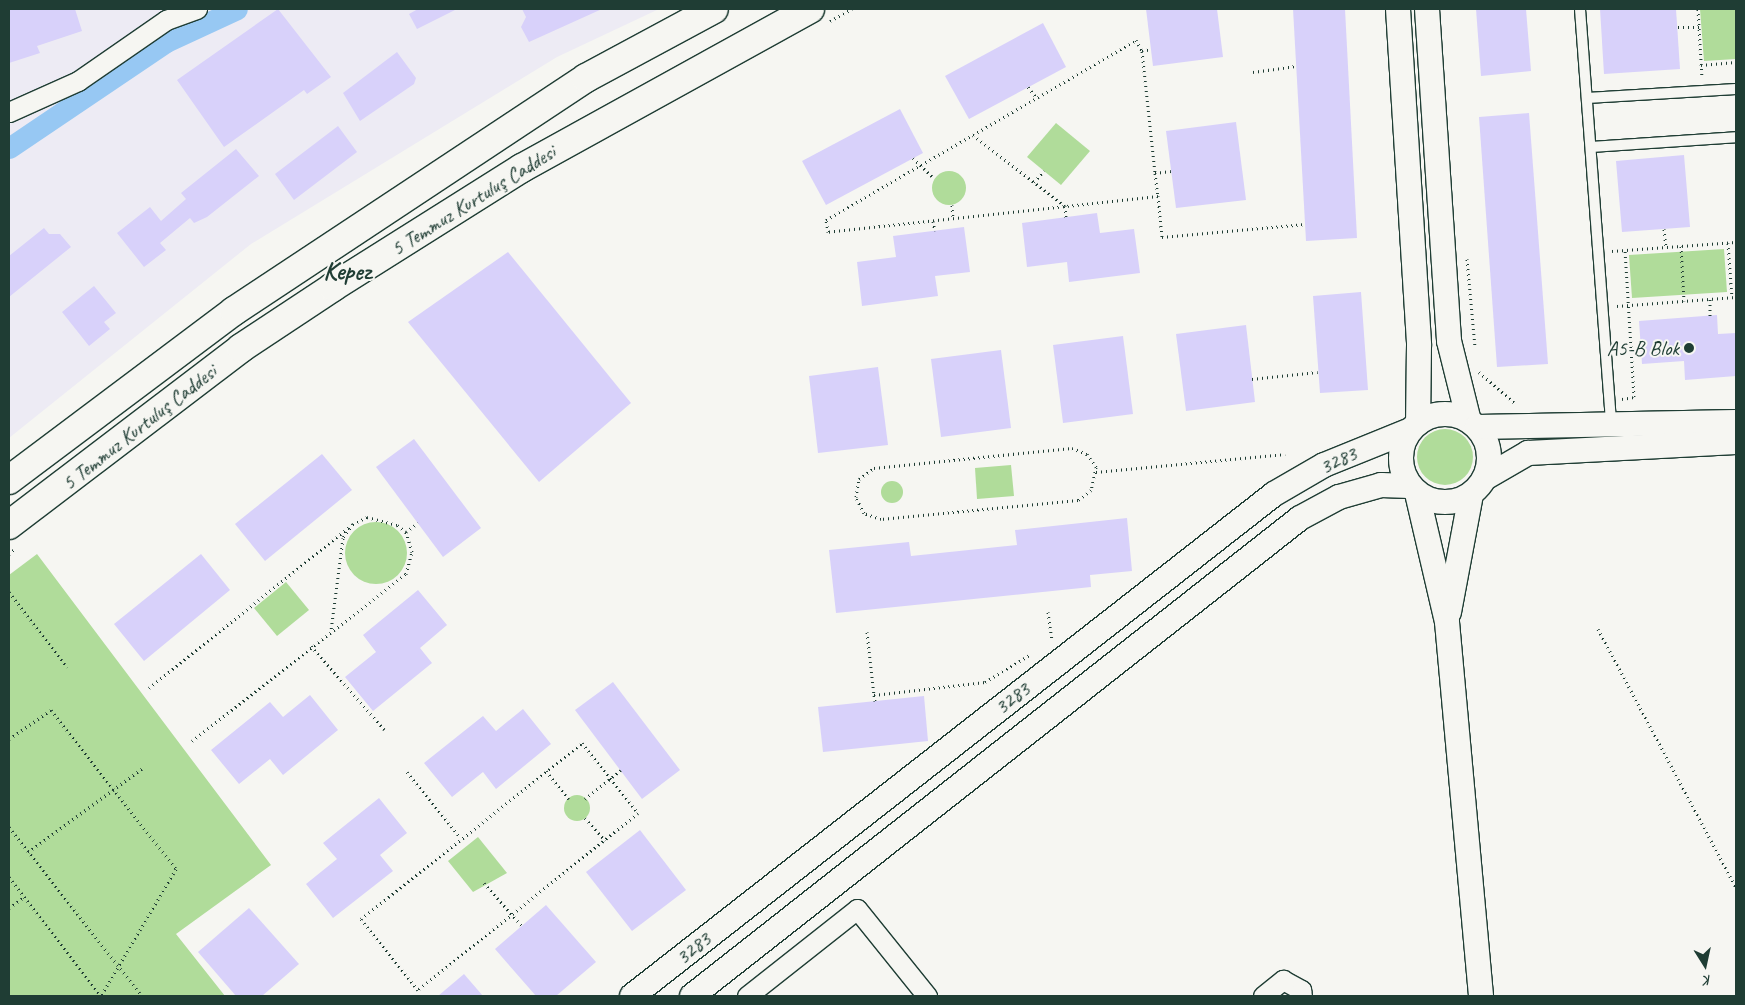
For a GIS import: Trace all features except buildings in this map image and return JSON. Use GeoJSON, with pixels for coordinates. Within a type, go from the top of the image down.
{"type":"FeatureCollection","features":[{"type":"Feature","properties":{"kind":"main road","name":"5 Temmuz Kurtuluş Caddesi"},"geometry":{"type":"LineString","coordinates":[[9,480],[234,311],[586,78],[714,9]]}},
{"type":"Feature","properties":{"kind":"main road","name":"5 Temmuz Kurtuluş Caddesi"},"geometry":{"type":"LineString","coordinates":[[15,534],[241,348],[333,287],[522,168],[819,16]]}},
{"type":"Feature","properties":{"kind":"street"},"geometry":{"type":"LineString","coordinates":[[9,112],[78,81],[163,14],[197,9]]}},
{"type":"Feature","properties":{"kind":"street"},"geometry":{"type":"LineString","coordinates":[[1398,9],[1419,345],[1414,427],[1400,458],[1414,489],[1447,622],[1481,996]]}},
{"type":"Feature","properties":{"kind":"street"},"geometry":{"type":"LineString","coordinates":[[1427,9],[1449,341],[1473,424],[1488,446],[1447,622]]}},
{"type":"Feature","properties":{"kind":"street"},"geometry":{"type":"LineString","coordinates":[[1414,427],[1448,414],[1473,424],[1611,420],[1736,422]]}},
{"type":"Feature","properties":{"kind":"street","name":"3283"},"geometry":{"type":"LineString","coordinates":[[632,996],[1274,494],[1324,465],[1414,427]]}},
{"type":"Feature","properties":{"kind":"street"},"geometry":{"type":"LineString","coordinates":[[1414,489],[1449,502],[1478,486],[1528,453],[1736,442]]}},
{"type":"Feature","properties":{"kind":"street","name":"3283"},"geometry":{"type":"LineString","coordinates":[[692,996],[1300,518],[1339,497],[1381,486],[1414,489]]}},
{"type":"Feature","properties":{"kind":"street"},"geometry":{"type":"LineString","coordinates":[[747,996],[857,909],[927,996]]}},
{"type":"Feature","properties":{"kind":"street"},"geometry":{"type":"LineString","coordinates":[[1263,996],[1283,980],[1301,990],[1302,996]]}},
{"type":"Feature","properties":{"kind":"lane"},"geometry":{"type":"LineString","coordinates":[[1580,9],[1611,420]]}},
{"type":"Feature","properties":{"kind":"lane"},"geometry":{"type":"LineString","coordinates":[[1587,98],[1736,89]]}},
{"type":"Feature","properties":{"kind":"lane"},"geometry":{"type":"LineString","coordinates":[[1591,147],[1736,138]]}},
{"type":"Feature","properties":{"kind":"path"},"geometry":{"type":"LineString","coordinates":[[819,16],[852,9]]}},
{"type":"Feature","properties":{"kind":"path"},"geometry":{"type":"LineString","coordinates":[[1698,9],[1703,91]]}},
{"type":"Feature","properties":{"kind":"path"},"geometry":{"type":"LineString","coordinates":[[1678,27],[1699,27]]}},
{"type":"Feature","properties":{"kind":"path"},"geometry":{"type":"LineString","coordinates":[[1158,196],[828,232],[826,220],[1136,40],[1142,51],[1156,173],[1162,237],[1305,224]]}},
{"type":"Feature","properties":{"kind":"path"},"geometry":{"type":"LineString","coordinates":[[1142,51],[1151,49]]}},
{"type":"Feature","properties":{"kind":"path"},"geometry":{"type":"LineString","coordinates":[[1701,65],[1736,62]]}},
{"type":"Feature","properties":{"kind":"path"},"geometry":{"type":"LineString","coordinates":[[1253,72],[1296,66]]}},
{"type":"Feature","properties":{"kind":"path"},"geometry":{"type":"LineString","coordinates":[[1692,80],[1702,79]]}},
{"type":"Feature","properties":{"kind":"path"},"geometry":{"type":"LineString","coordinates":[[1028,87],[1036,98]]}},
{"type":"Feature","properties":{"kind":"path"},"geometry":{"type":"LineString","coordinates":[[973,135],[1065,206],[1066,218]]}},
{"type":"Feature","properties":{"kind":"path"},"geometry":{"type":"LineString","coordinates":[[913,158],[934,178]]}},
{"type":"Feature","properties":{"kind":"path"},"geometry":{"type":"LineString","coordinates":[[1034,182],[1044,171]]}},
{"type":"Feature","properties":{"kind":"path"},"geometry":{"type":"LineString","coordinates":[[1156,173],[1171,171]]}},
{"type":"Feature","properties":{"kind":"path"},"geometry":{"type":"LineString","coordinates":[[952,204],[953,218]]}},
{"type":"Feature","properties":{"kind":"path"},"geometry":{"type":"LineString","coordinates":[[933,221],[935,231]]}},
{"type":"Feature","properties":{"kind":"path"},"geometry":{"type":"LineString","coordinates":[[1664,229],[1666,247]]}},
{"type":"Feature","properties":{"kind":"path"},"geometry":{"type":"LineString","coordinates":[[1603,307],[1734,297],[1728,242]]}},
{"type":"Feature","properties":{"kind":"path"},"geometry":{"type":"LineString","coordinates":[[1599,252],[1736,242]]}},
{"type":"Feature","properties":{"kind":"path"},"geometry":{"type":"LineString","coordinates":[[1681,246],[1684,301]]}},
{"type":"Feature","properties":{"kind":"path"},"geometry":{"type":"LineString","coordinates":[[1611,420],[1621,414],[1620,400],[1634,397],[1630,305],[1625,250]]}},
{"type":"Feature","properties":{"kind":"path"},"geometry":{"type":"LineString","coordinates":[[1467,252],[1475,350]]}},
{"type":"Feature","properties":{"kind":"path"},"geometry":{"type":"LineString","coordinates":[[1710,299],[1710,316]]}},
{"type":"Feature","properties":{"kind":"path"},"geometry":{"type":"LineString","coordinates":[[1476,370],[1523,410]]}},
{"type":"Feature","properties":{"kind":"path"},"geometry":{"type":"LineString","coordinates":[[1252,379],[1318,372]]}},
{"type":"Feature","properties":{"kind":"path"},"geometry":{"type":"LineString","coordinates":[[1072,448],[1087,454],[1096,472],[1091,490],[1078,500],[881,519],[864,512],[856,497],[860,479],[874,468],[1072,448]]}},
{"type":"Feature","properties":{"kind":"path"},"geometry":{"type":"LineString","coordinates":[[1096,472],[1285,454]]}},
{"type":"Feature","properties":{"kind":"path"},"geometry":{"type":"LineString","coordinates":[[149,688],[353,524],[367,518],[384,518],[406,532],[412,552],[406,574],[331,630],[192,741]]}},
{"type":"Feature","properties":{"kind":"path"},"geometry":{"type":"LineString","coordinates":[[406,532],[418,523]]}},
{"type":"Feature","properties":{"kind":"path"},"geometry":{"type":"LineString","coordinates":[[331,630],[343,538],[353,524]]}},
{"type":"Feature","properties":{"kind":"path"},"geometry":{"type":"LineString","coordinates":[[9,554],[15,534]]}},
{"type":"Feature","properties":{"kind":"path"},"geometry":{"type":"LineString","coordinates":[[9,592],[67,667]]}},
{"type":"Feature","properties":{"kind":"path"},"geometry":{"type":"LineString","coordinates":[[1043,646],[1052,641],[1048,612]]}},
{"type":"Feature","properties":{"kind":"path"},"geometry":{"type":"LineString","coordinates":[[1598,629],[1736,887]]}},
{"type":"Feature","properties":{"kind":"path"},"geometry":{"type":"LineString","coordinates":[[866,632],[875,701]]}},
{"type":"Feature","properties":{"kind":"path"},"geometry":{"type":"LineString","coordinates":[[311,646],[384,729]]}},
{"type":"Feature","properties":{"kind":"path"},"geometry":{"type":"LineString","coordinates":[[874,695],[985,682],[1035,652]]}},
{"type":"Feature","properties":{"kind":"path"},"geometry":{"type":"LineString","coordinates":[[9,740],[51,710],[176,869],[101,996],[9,877]]}},
{"type":"Feature","properties":{"kind":"path"},"geometry":{"type":"LineString","coordinates":[[582,743],[638,813],[418,990],[361,919],[460,837],[546,771],[582,743]]}},
{"type":"Feature","properties":{"kind":"path"},"geometry":{"type":"LineString","coordinates":[[28,852],[144,767]]}},
{"type":"Feature","properties":{"kind":"path"},"geometry":{"type":"LineString","coordinates":[[585,799],[621,770]]}},
{"type":"Feature","properties":{"kind":"path"},"geometry":{"type":"LineString","coordinates":[[546,771],[569,798]]}},
{"type":"Feature","properties":{"kind":"path"},"geometry":{"type":"LineString","coordinates":[[407,772],[460,837]]}},
{"type":"Feature","properties":{"kind":"path"},"geometry":{"type":"LineString","coordinates":[[585,818],[605,840]]}},
{"type":"Feature","properties":{"kind":"path"},"geometry":{"type":"LineString","coordinates":[[9,827],[142,996]]}},
{"type":"Feature","properties":{"kind":"path"},"geometry":{"type":"LineString","coordinates":[[484,883],[522,926]]}},
{"type":"Feature","properties":{"kind":"path"},"geometry":{"type":"LineString","coordinates":[[9,908],[24,897]]}},
{"type":"Feature","properties":{"kind":"shaded area"},"geometry":{"type":"Polygon","coordinates":[[[9,9],[659,9],[557,57],[251,244],[9,438],[9,142],[43,116],[9,137],[9,9]]]}},
{"type":"Feature","properties":{"kind":"green space"},"geometry":{"type":"Polygon","coordinates":[[[1700,9],[1736,9],[1736,59],[1704,61],[1700,9]]]}},
{"type":"Feature","properties":{"kind":"green space"},"geometry":{"type":"Polygon","coordinates":[[[1056,123],[1090,151],[1061,185],[1027,157],[1056,123]]]}},
{"type":"Feature","properties":{"kind":"green space"},"geometry":{"type":"Polygon","coordinates":[[[949,171],[956,172],[961,176],[965,181],[965,195],[961,200],[956,204],[949,205],[942,204],[937,200],[933,195],[932,188],[933,181],[937,176],[942,172],[949,171]]]}},
{"type":"Feature","properties":{"kind":"green space"},"geometry":{"type":"Polygon","coordinates":[[[1724,249],[1727,292],[1632,298],[1629,255],[1724,249]]]}},
{"type":"Feature","properties":{"kind":"green space"},"geometry":{"type":"Polygon","coordinates":[[[1439,429],[1451,429],[1461,433],[1469,441],[1473,457],[1469,473],[1461,481],[1451,485],[1439,485],[1429,481],[1421,473],[1417,463],[1417,451],[1421,441],[1429,433],[1439,429]]]}},
{"type":"Feature","properties":{"kind":"green space"},"geometry":{"type":"Polygon","coordinates":[[[1011,465],[1014,496],[977,499],[975,468],[1011,465]]]}},
{"type":"Feature","properties":{"kind":"green space"},"geometry":{"type":"Polygon","coordinates":[[[888,481],[896,481],[903,488],[903,496],[896,503],[888,503],[881,496],[881,488],[888,481]]]}},
{"type":"Feature","properties":{"kind":"green space"},"geometry":{"type":"Polygon","coordinates":[[[370,522],[382,522],[398,531],[405,541],[407,553],[405,565],[398,575],[382,584],[370,584],[359,579],[350,570],[345,559],[345,547],[350,536],[359,527],[370,522]]]}},
{"type":"Feature","properties":{"kind":"green space"},"geometry":{"type":"Polygon","coordinates":[[[37,554],[271,865],[176,934],[225,996],[9,996],[9,575],[37,554]]]}},
{"type":"Feature","properties":{"kind":"green space"},"geometry":{"type":"Polygon","coordinates":[[[286,582],[309,610],[277,636],[254,608],[286,582]]]}},
{"type":"Feature","properties":{"kind":"green space"},"geometry":{"type":"Polygon","coordinates":[[[577,795],[586,799],[590,808],[586,817],[577,821],[568,817],[564,808],[568,799],[577,795]]]}},
{"type":"Feature","properties":{"kind":"green space"},"geometry":{"type":"Polygon","coordinates":[[[478,837],[507,873],[473,892],[448,861],[478,837]]]}},
{"type":"Feature","properties":{"kind":"waterway"},"geometry":{"type":"LineString","coordinates":[[9,148],[166,42],[237,9]]}},
{"type":"Feature","properties":{"kind":"place","name":"A5-B Blok"},"geometry":{"type":"Point","coordinates":[1689,348]}},
{"type":"Feature","properties":{"kind":"district","name":"Kepez"},"geometry":{"type":"Point","coordinates":[347,271]}}]}
